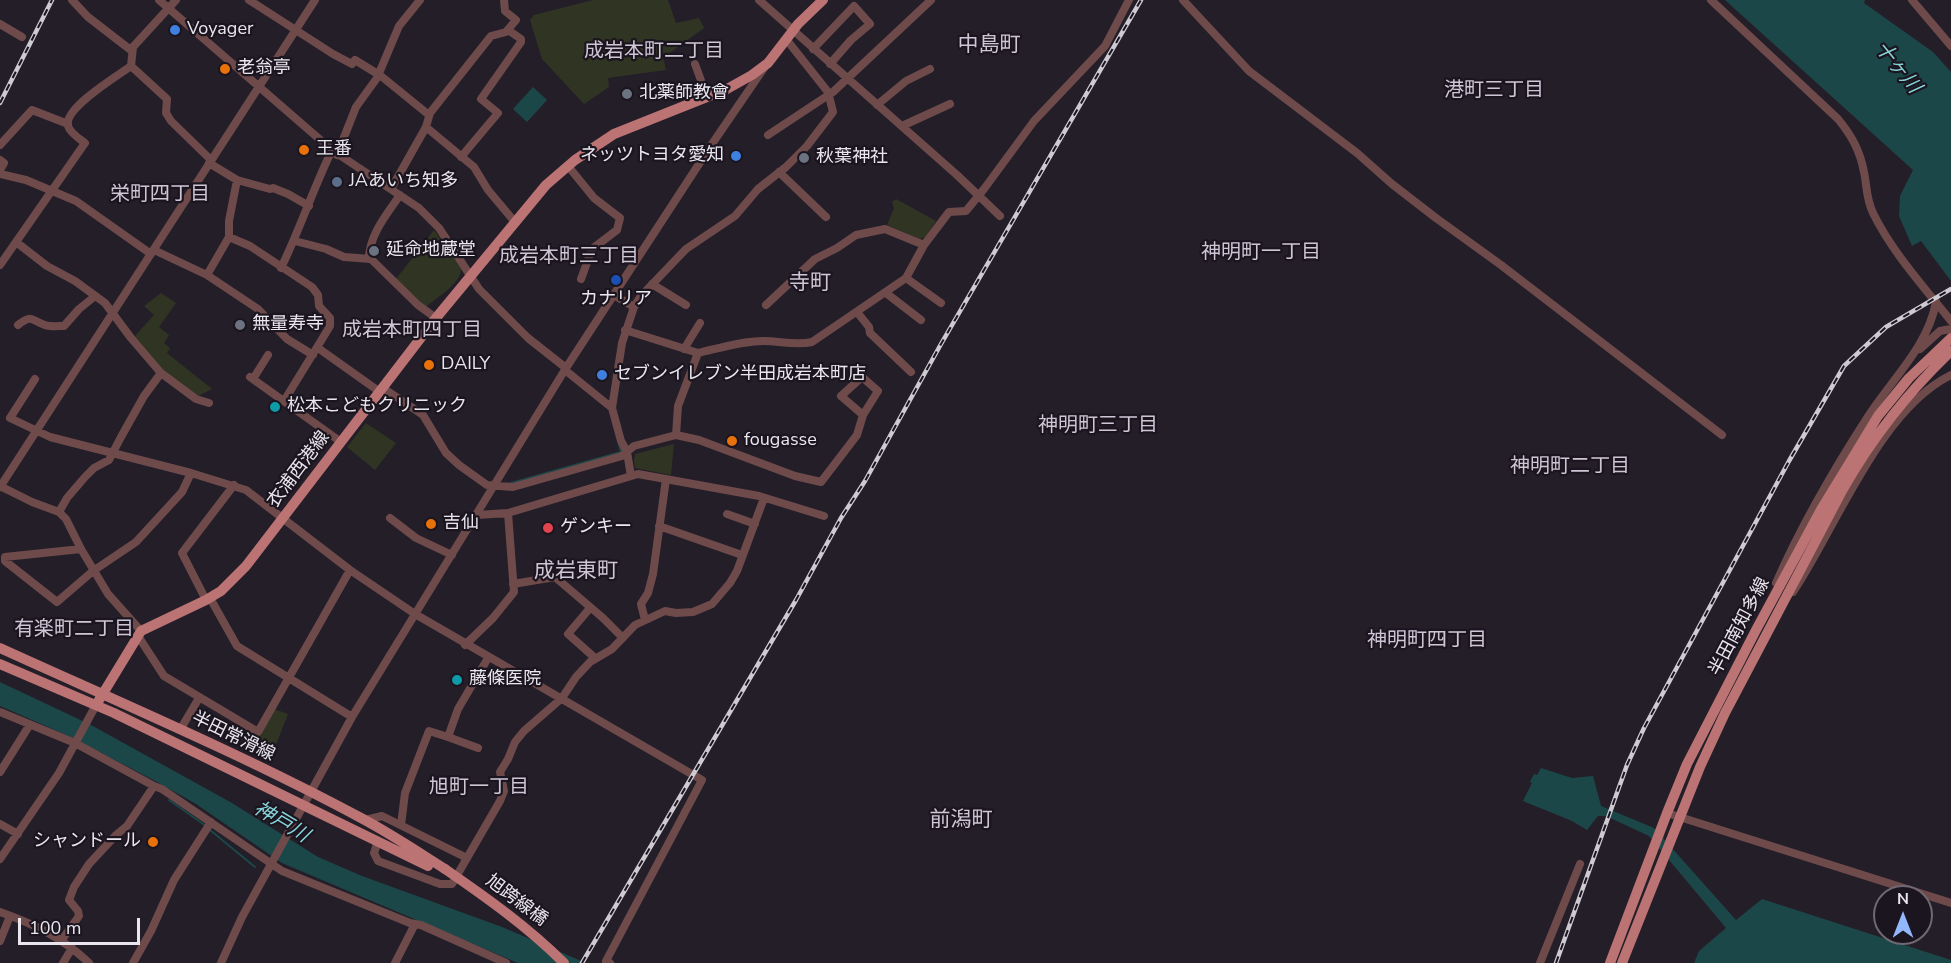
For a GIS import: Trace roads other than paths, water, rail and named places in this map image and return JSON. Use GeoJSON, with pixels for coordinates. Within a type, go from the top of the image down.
{"type":"FeatureCollection","features":[{"type":"Feature","properties":{"kind":"main road","name":"衣浦西港線"},"geometry":{"type":"LineString","coordinates":[[139,633],[208,599],[234,580],[436,318],[546,185],[568,166],[614,134],[736,85],[768,63],[789,35],[823,0]]}},
{"type":"Feature","properties":{"kind":"main road","name":"半田南知多線"},"geometry":{"type":"LineString","coordinates":[[1622,963],[1679,818],[1725,713],[1761,632],[1822,508],[1909,378],[1951,338]]}},
{"type":"Feature","properties":{"kind":"main road","name":"半田南知多線"},"geometry":{"type":"LineString","coordinates":[[1882,420],[1951,351]]}},
{"type":"Feature","properties":{"kind":"main road","name":"半田南知多線"},"geometry":{"type":"LineString","coordinates":[[1610,963],[1667,813],[1692,755],[1761,632]]}},
{"type":"Feature","properties":{"kind":"main road"},"geometry":{"type":"LineString","coordinates":[[93,710],[139,633]]}},
{"type":"Feature","properties":{"kind":"main road","name":"半田常滑線"},"geometry":{"type":"LineString","coordinates":[[0,648],[309,792],[364,820],[444,871]]}},
{"type":"Feature","properties":{"kind":"main road","name":"半田常滑線"},"geometry":{"type":"LineString","coordinates":[[0,663],[93,710],[303,804],[444,871]]}},
{"type":"Feature","properties":{"kind":"main road","name":"旭跨線橋"},"geometry":{"type":"LineString","coordinates":[[444,871],[558,963]]}},
{"type":"Feature","properties":{"kind":"main road","name":"旭跨線橋"},"geometry":{"type":"LineString","coordinates":[[444,871],[489,900],[537,937],[564,963]]}},
{"type":"Feature","properties":{"kind":"street"},"geometry":{"type":"LineString","coordinates":[[72,0],[88,17],[132,51]]}},
{"type":"Feature","properties":{"kind":"street"},"geometry":{"type":"LineString","coordinates":[[159,0],[335,152],[429,217],[480,289],[528,338],[612,408]]}},
{"type":"Feature","properties":{"kind":"street"},"geometry":{"type":"LineString","coordinates":[[131,66],[133,47],[176,0]]}},
{"type":"Feature","properties":{"kind":"street"},"geometry":{"type":"LineString","coordinates":[[249,0],[333,54],[352,64],[355,60],[378,74],[407,95],[429,115]]}},
{"type":"Feature","properties":{"kind":"street"},"geometry":{"type":"LineString","coordinates":[[315,0],[0,486],[59,512],[66,519],[93,571],[139,633],[164,676],[258,732],[350,570]]}},
{"type":"Feature","properties":{"kind":"street"},"geometry":{"type":"LineString","coordinates":[[281,268],[295,241],[315,184],[335,152],[356,106],[378,74],[399,26],[420,0]]}},
{"type":"Feature","properties":{"kind":"street"},"geometry":{"type":"LineString","coordinates":[[391,189],[426,128],[429,115],[491,36],[508,30],[516,20],[505,11],[504,0]]}},
{"type":"Feature","properties":{"kind":"street"},"geometry":{"type":"LineString","coordinates":[[631,476],[627,452],[621,441],[612,408],[625,330],[634,307],[641,296],[686,249],[735,216],[758,189],[807,146],[833,112],[829,95],[818,78],[789,35],[759,0]]}},
{"type":"Feature","properties":{"kind":"street"},"geometry":{"type":"LineString","coordinates":[[768,135],[829,95],[931,0]]}},
{"type":"Feature","properties":{"kind":"street"},"geometry":{"type":"LineString","coordinates":[[625,330],[698,353],[750,342],[805,344],[812,342],[906,278],[924,245],[949,212],[966,212],[1034,121],[1105,46],[1129,0]]}},
{"type":"Feature","properties":{"kind":"street"},"geometry":{"type":"LineString","coordinates":[[1183,0],[1249,70],[1357,153],[1436,218],[1501,265],[1722,435]]}},
{"type":"Feature","properties":{"kind":"street"},"geometry":{"type":"LineString","coordinates":[[1711,0],[1838,119],[1851,135],[1860,153],[1865,174],[1866,194],[1871,210],[1889,240],[1951,321]]}},
{"type":"Feature","properties":{"kind":"street"},"geometry":{"type":"LineString","coordinates":[[1912,0],[1951,46]]}},
{"type":"Feature","properties":{"kind":"street"},"geometry":{"type":"LineString","coordinates":[[813,49],[854,6],[870,24],[851,40],[830,64]]}},
{"type":"Feature","properties":{"kind":"street"},"geometry":{"type":"LineString","coordinates":[[0,24],[22,37]]}},
{"type":"Feature","properties":{"kind":"street"},"geometry":{"type":"LineString","coordinates":[[461,157],[498,113],[481,99],[521,42],[521,39],[508,30]]}},
{"type":"Feature","properties":{"kind":"street"},"geometry":{"type":"LineString","coordinates":[[789,35],[813,49],[848,79],[980,195],[1000,216]]}},
{"type":"Feature","properties":{"kind":"street"},"geometry":{"type":"LineString","coordinates":[[221,963],[242,917],[352,717],[566,369],[768,63]]}},
{"type":"Feature","properties":{"kind":"street"},"geometry":{"type":"LineString","coordinates":[[695,64],[707,97]]}},
{"type":"Feature","properties":{"kind":"street"},"geometry":{"type":"LineString","coordinates":[[68,124],[71,116],[93,92],[131,66]]}},
{"type":"Feature","properties":{"kind":"street"},"geometry":{"type":"LineString","coordinates":[[131,66],[167,99],[166,113],[171,121],[210,162],[237,180],[280,191],[309,206]]}},
{"type":"Feature","properties":{"kind":"street"},"geometry":{"type":"LineString","coordinates":[[877,105],[906,81],[930,69]]}},
{"type":"Feature","properties":{"kind":"street"},"geometry":{"type":"LineString","coordinates":[[736,85],[743,85],[746,95]]}},
{"type":"Feature","properties":{"kind":"street"},"geometry":{"type":"LineString","coordinates":[[902,126],[950,104]]}},
{"type":"Feature","properties":{"kind":"street"},"geometry":{"type":"LineString","coordinates":[[0,145],[32,110],[68,124],[69,128],[85,143],[0,265]]}},
{"type":"Feature","properties":{"kind":"street"},"geometry":{"type":"LineString","coordinates":[[426,128],[474,167],[488,190],[514,221]]}},
{"type":"Feature","properties":{"kind":"street"},"geometry":{"type":"LineString","coordinates":[[0,160],[4,164],[0,172],[76,201],[152,252],[207,275],[258,309],[287,339],[316,352],[423,415],[452,460],[494,487],[513,487],[622,456],[634,446],[675,435],[699,440],[760,464],[821,482],[857,435],[863,415],[878,391],[862,376],[841,396],[863,415]]}},
{"type":"Feature","properties":{"kind":"street"},"geometry":{"type":"LineString","coordinates":[[568,166],[594,198],[620,218],[617,230],[592,249],[581,279]]}},
{"type":"Feature","properties":{"kind":"street"},"geometry":{"type":"LineString","coordinates":[[778,172],[826,217]]}},
{"type":"Feature","properties":{"kind":"street"},"geometry":{"type":"LineString","coordinates":[[207,275],[229,237],[229,221],[237,180]]}},
{"type":"Feature","properties":{"kind":"street"},"geometry":{"type":"LineString","coordinates":[[369,259],[374,234],[400,195]]}},
{"type":"Feature","properties":{"kind":"street"},"geometry":{"type":"LineString","coordinates":[[766,305],[815,259],[856,235],[885,229],[924,245]]}},
{"type":"Feature","properties":{"kind":"street"},"geometry":{"type":"LineString","coordinates":[[229,237],[250,246],[316,291],[318,303],[330,318],[330,326],[316,352],[284,401]]}},
{"type":"Feature","properties":{"kind":"street"},"geometry":{"type":"LineString","coordinates":[[295,241],[326,249],[344,257],[369,259],[375,262],[418,305],[436,318]]}},
{"type":"Feature","properties":{"kind":"street"},"geometry":{"type":"LineString","coordinates":[[16,242],[105,303],[131,339],[161,373],[196,399],[209,404]]}},
{"type":"Feature","properties":{"kind":"street"},"geometry":{"type":"LineString","coordinates":[[906,278],[941,303]]}},
{"type":"Feature","properties":{"kind":"street"},"geometry":{"type":"LineString","coordinates":[[652,284],[686,305]]}},
{"type":"Feature","properties":{"kind":"street"},"geometry":{"type":"LineString","coordinates":[[886,293],[921,320]]}},
{"type":"Feature","properties":{"kind":"street"},"geometry":{"type":"LineString","coordinates":[[614,295],[634,307]]}},
{"type":"Feature","properties":{"kind":"street"},"geometry":{"type":"LineString","coordinates":[[18,325],[26,319],[34,319],[46,326],[64,326],[94,297]]}},
{"type":"Feature","properties":{"kind":"street"},"geometry":{"type":"LineString","coordinates":[[1761,632],[1789,554],[1815,504],[1873,408],[1911,357],[1931,323],[1936,302]]}},
{"type":"Feature","properties":{"kind":"street"},"geometry":{"type":"LineString","coordinates":[[857,312],[869,327],[870,333],[911,372]]}},
{"type":"Feature","properties":{"kind":"street"},"geometry":{"type":"LineString","coordinates":[[684,349],[699,323]]}},
{"type":"Feature","properties":{"kind":"street"},"geometry":{"type":"LineString","coordinates":[[1911,357],[1940,331],[1951,329]]}},
{"type":"Feature","properties":{"kind":"street"},"geometry":{"type":"LineString","coordinates":[[675,435],[678,406],[698,353]]}},
{"type":"Feature","properties":{"kind":"street"},"geometry":{"type":"LineString","coordinates":[[268,355],[252,378],[340,442]]}},
{"type":"Feature","properties":{"kind":"street"},"geometry":{"type":"LineString","coordinates":[[1761,632],[1811,566],[1867,463],[1881,442],[1913,403],[1951,369]]}},
{"type":"Feature","properties":{"kind":"street"},"geometry":{"type":"LineString","coordinates":[[59,512],[67,498],[85,477],[94,468],[109,460],[144,396],[161,373]]}},
{"type":"Feature","properties":{"kind":"street"},"geometry":{"type":"LineString","coordinates":[[1939,380],[1951,375]]}},
{"type":"Feature","properties":{"kind":"street"},"geometry":{"type":"LineString","coordinates":[[35,379],[10,418],[36,432],[246,490],[350,570],[415,614],[465,645],[562,698],[702,780],[607,962]]}},
{"type":"Feature","properties":{"kind":"street"},"geometry":{"type":"LineString","coordinates":[[81,549],[5,557],[5,561],[57,602],[93,571],[136,542],[182,492],[191,473]]}},
{"type":"Feature","properties":{"kind":"street"},"geometry":{"type":"LineString","coordinates":[[477,515],[508,513],[631,476],[646,475],[764,498],[824,516]]}},
{"type":"Feature","properties":{"kind":"street"},"geometry":{"type":"LineString","coordinates":[[645,621],[640,604],[648,593],[653,574],[666,479]]}},
{"type":"Feature","properties":{"kind":"street"},"geometry":{"type":"LineString","coordinates":[[234,486],[182,553],[237,646],[352,717]]}},
{"type":"Feature","properties":{"kind":"street"},"geometry":{"type":"LineString","coordinates":[[378,841],[374,853],[378,861],[440,884],[453,884],[501,801],[504,790],[500,772],[515,742],[536,719],[562,698],[576,677],[595,658],[612,649],[635,626],[665,611],[693,612],[712,604],[737,571],[764,498]]}},
{"type":"Feature","properties":{"kind":"street"},"geometry":{"type":"LineString","coordinates":[[465,645],[506,604],[514,592],[508,513]]}},
{"type":"Feature","properties":{"kind":"street"},"geometry":{"type":"LineString","coordinates":[[727,514],[754,524]]}},
{"type":"Feature","properties":{"kind":"street"},"geometry":{"type":"LineString","coordinates":[[390,518],[416,538],[452,555]]}},
{"type":"Feature","properties":{"kind":"street"},"geometry":{"type":"LineString","coordinates":[[659,526],[742,555]]}},
{"type":"Feature","properties":{"kind":"street"},"geometry":{"type":"LineString","coordinates":[[513,584],[555,577],[623,638]]}},
{"type":"Feature","properties":{"kind":"street"},"geometry":{"type":"LineString","coordinates":[[590,608],[568,634],[595,658]]}},
{"type":"Feature","properties":{"kind":"street"},"geometry":{"type":"LineString","coordinates":[[448,737],[458,709],[488,658]]}},
{"type":"Feature","properties":{"kind":"street"},"geometry":{"type":"LineString","coordinates":[[180,730],[200,698]]}},
{"type":"Feature","properties":{"kind":"street"},"geometry":{"type":"LineString","coordinates":[[0,859],[54,781],[93,710]]}},
{"type":"Feature","properties":{"kind":"street"},"geometry":{"type":"LineString","coordinates":[[0,712],[29,726],[75,743],[162,789],[209,826],[282,871],[506,963]]}},
{"type":"Feature","properties":{"kind":"street"},"geometry":{"type":"LineString","coordinates":[[0,772],[29,726]]}},
{"type":"Feature","properties":{"kind":"street"},"geometry":{"type":"LineString","coordinates":[[401,825],[405,794],[429,731],[478,748]]}},
{"type":"Feature","properties":{"kind":"street"},"geometry":{"type":"LineString","coordinates":[[61,941],[79,916],[69,900],[78,882],[94,857],[127,826],[154,786]]}},
{"type":"Feature","properties":{"kind":"street"},"geometry":{"type":"LineString","coordinates":[[1667,813],[1951,903]]}},
{"type":"Feature","properties":{"kind":"street"},"geometry":{"type":"LineString","coordinates":[[364,820],[382,816],[467,858]]}},
{"type":"Feature","properties":{"kind":"street"},"geometry":{"type":"LineString","coordinates":[[0,824],[18,834]]}},
{"type":"Feature","properties":{"kind":"street"},"geometry":{"type":"LineString","coordinates":[[133,963],[151,931],[174,880],[209,826]]}},
{"type":"Feature","properties":{"kind":"street"},"geometry":{"type":"LineString","coordinates":[[1540,963],[1580,864]]}},
{"type":"Feature","properties":{"kind":"street"},"geometry":{"type":"LineString","coordinates":[[0,912],[46,930],[89,963]]}},
{"type":"Feature","properties":{"kind":"street"},"geometry":{"type":"LineString","coordinates":[[0,941],[9,916]]}},
{"type":"Feature","properties":{"kind":"street"},"geometry":{"type":"LineString","coordinates":[[395,963],[415,924]]}},
{"type":"Feature","properties":{"kind":"street"},"geometry":{"type":"LineString","coordinates":[[63,963],[72,948]]}},
{"type":"Feature","properties":{"kind":"water","name":"十ヶ川"},"geometry":{"type":"Polygon","coordinates":[[[1725,0],[1865,0],[1864,3],[1933,52],[1951,72],[1951,281],[1921,241],[1912,246],[1899,216],[1900,196],[1913,170],[1725,0]]]}},
{"type":"Feature","properties":{"kind":"water"},"geometry":{"type":"Polygon","coordinates":[[[533,87],[547,100],[527,122],[513,109],[533,87]]]}},
{"type":"Feature","properties":{"kind":"water"},"geometry":{"type":"Polygon","coordinates":[[[0,682],[91,725],[232,803],[318,857],[362,876],[502,927],[586,963],[518,963],[282,863],[196,804],[159,783],[71,737],[0,706],[0,682]]]}},
{"type":"Feature","properties":{"kind":"water"},"geometry":{"type":"Polygon","coordinates":[[[1541,768],[1572,778],[1593,776],[1601,806],[1654,828],[1736,920],[1762,899],[1873,935],[1873,945],[1905,945],[1951,960],[1951,963],[1694,963],[1699,951],[1726,928],[1649,836],[1606,816],[1598,816],[1587,830],[1572,821],[1523,801],[1534,774],[1537,775],[1541,768]]]}},
{"type":"Feature","properties":{"kind":"waterway"},"geometry":{"type":"LineString","coordinates":[[511,483],[621,452],[619,445]]}},
{"type":"Feature","properties":{"kind":"waterway"},"geometry":{"type":"LineString","coordinates":[[169,800],[206,826]]}},
{"type":"Feature","properties":{"kind":"waterway"},"geometry":{"type":"LineString","coordinates":[[210,830],[255,867]]}},
{"type":"Feature","properties":{"kind":"railway"},"geometry":{"type":"LineString","coordinates":[[0,103],[52,0]]}},
{"type":"Feature","properties":{"kind":"railway"},"geometry":{"type":"LineString","coordinates":[[582,963],[796,600],[941,344],[1141,0]]}},
{"type":"Feature","properties":{"kind":"railway"},"geometry":{"type":"LineString","coordinates":[[1556,963],[1627,765],[1644,728],[1789,461],[1844,366],[1886,327],[1951,289]]}},
{"type":"Feature","properties":{"kind":"place","name":"Voyager"},"geometry":{"type":"Point","coordinates":[175,30]}},
{"type":"Feature","properties":{"kind":"place","name":"老翁亭"},"geometry":{"type":"Point","coordinates":[225,69]}},
{"type":"Feature","properties":{"kind":"place","name":"北薬師教會"},"geometry":{"type":"Point","coordinates":[627,94]}},
{"type":"Feature","properties":{"kind":"place","name":"王番"},"geometry":{"type":"Point","coordinates":[304,150]}},
{"type":"Feature","properties":{"kind":"place","name":"ネッツトヨタ愛知"},"geometry":{"type":"Point","coordinates":[736,156]}},
{"type":"Feature","properties":{"kind":"place","name":"秋葉神社"},"geometry":{"type":"Point","coordinates":[804,158]}},
{"type":"Feature","properties":{"kind":"place","name":"JAあいち知多"},"geometry":{"type":"Point","coordinates":[337,182]}},
{"type":"Feature","properties":{"kind":"place","name":"延命地蔵堂"},"geometry":{"type":"Point","coordinates":[374,251]}},
{"type":"Feature","properties":{"kind":"place","name":"カナリア"},"geometry":{"type":"Point","coordinates":[616,280]}},
{"type":"Feature","properties":{"kind":"place","name":"無量寿寺"},"geometry":{"type":"Point","coordinates":[240,325]}},
{"type":"Feature","properties":{"kind":"place","name":"DAILY"},"geometry":{"type":"Point","coordinates":[429,365]}},
{"type":"Feature","properties":{"kind":"place","name":"セブンイレブン半田成岩本町店"},"geometry":{"type":"Point","coordinates":[602,375]}},
{"type":"Feature","properties":{"kind":"place","name":"松本こどもクリニック"},"geometry":{"type":"Point","coordinates":[275,407]}},
{"type":"Feature","properties":{"kind":"place","name":"fougasse"},"geometry":{"type":"Point","coordinates":[732,441]}},
{"type":"Feature","properties":{"kind":"place","name":"吉仙"},"geometry":{"type":"Point","coordinates":[431,524]}},
{"type":"Feature","properties":{"kind":"place","name":"ゲンキー"},"geometry":{"type":"Point","coordinates":[548,528]}},
{"type":"Feature","properties":{"kind":"place","name":"藤條医院"},"geometry":{"type":"Point","coordinates":[457,680]}},
{"type":"Feature","properties":{"kind":"place","name":"シャンドール"},"geometry":{"type":"Point","coordinates":[153,842]}},
{"type":"Feature","properties":{"kind":"district","name":"中島町"},"geometry":{"type":"Point","coordinates":[989,46]}},
{"type":"Feature","properties":{"kind":"district","name":"成岩本町二丁目"},"geometry":{"type":"Point","coordinates":[654,52]}},
{"type":"Feature","properties":{"kind":"district","name":"港町三丁目"},"geometry":{"type":"Point","coordinates":[1494,91]}},
{"type":"Feature","properties":{"kind":"district","name":"栄町四丁目"},"geometry":{"type":"Point","coordinates":[160,195]}},
{"type":"Feature","properties":{"kind":"district","name":"神明町一丁目"},"geometry":{"type":"Point","coordinates":[1261,253]}},
{"type":"Feature","properties":{"kind":"district","name":"成岩本町三丁目"},"geometry":{"type":"Point","coordinates":[569,257]}},
{"type":"Feature","properties":{"kind":"district","name":"寺町"},"geometry":{"type":"Point","coordinates":[810,284]}},
{"type":"Feature","properties":{"kind":"district","name":"成岩本町四丁目"},"geometry":{"type":"Point","coordinates":[412,331]}},
{"type":"Feature","properties":{"kind":"district","name":"神明町三丁目"},"geometry":{"type":"Point","coordinates":[1098,426]}},
{"type":"Feature","properties":{"kind":"district","name":"神明町二丁目"},"geometry":{"type":"Point","coordinates":[1570,467]}},
{"type":"Feature","properties":{"kind":"district","name":"成岩東町"},"geometry":{"type":"Point","coordinates":[576,572]}},
{"type":"Feature","properties":{"kind":"district","name":"有楽町二丁目"},"geometry":{"type":"Point","coordinates":[74,630]}},
{"type":"Feature","properties":{"kind":"district","name":"神明町四丁目"},"geometry":{"type":"Point","coordinates":[1427,641]}},
{"type":"Feature","properties":{"kind":"district","name":"旭町一丁目"},"geometry":{"type":"Point","coordinates":[479,788]}},
{"type":"Feature","properties":{"kind":"district","name":"前潟町"},"geometry":{"type":"Point","coordinates":[961,821]}},
{"type":"Feature","properties":{"kind":"water label","name":"神戸川"},"geometry":{"type":"Point","coordinates":[281,823]}}]}
